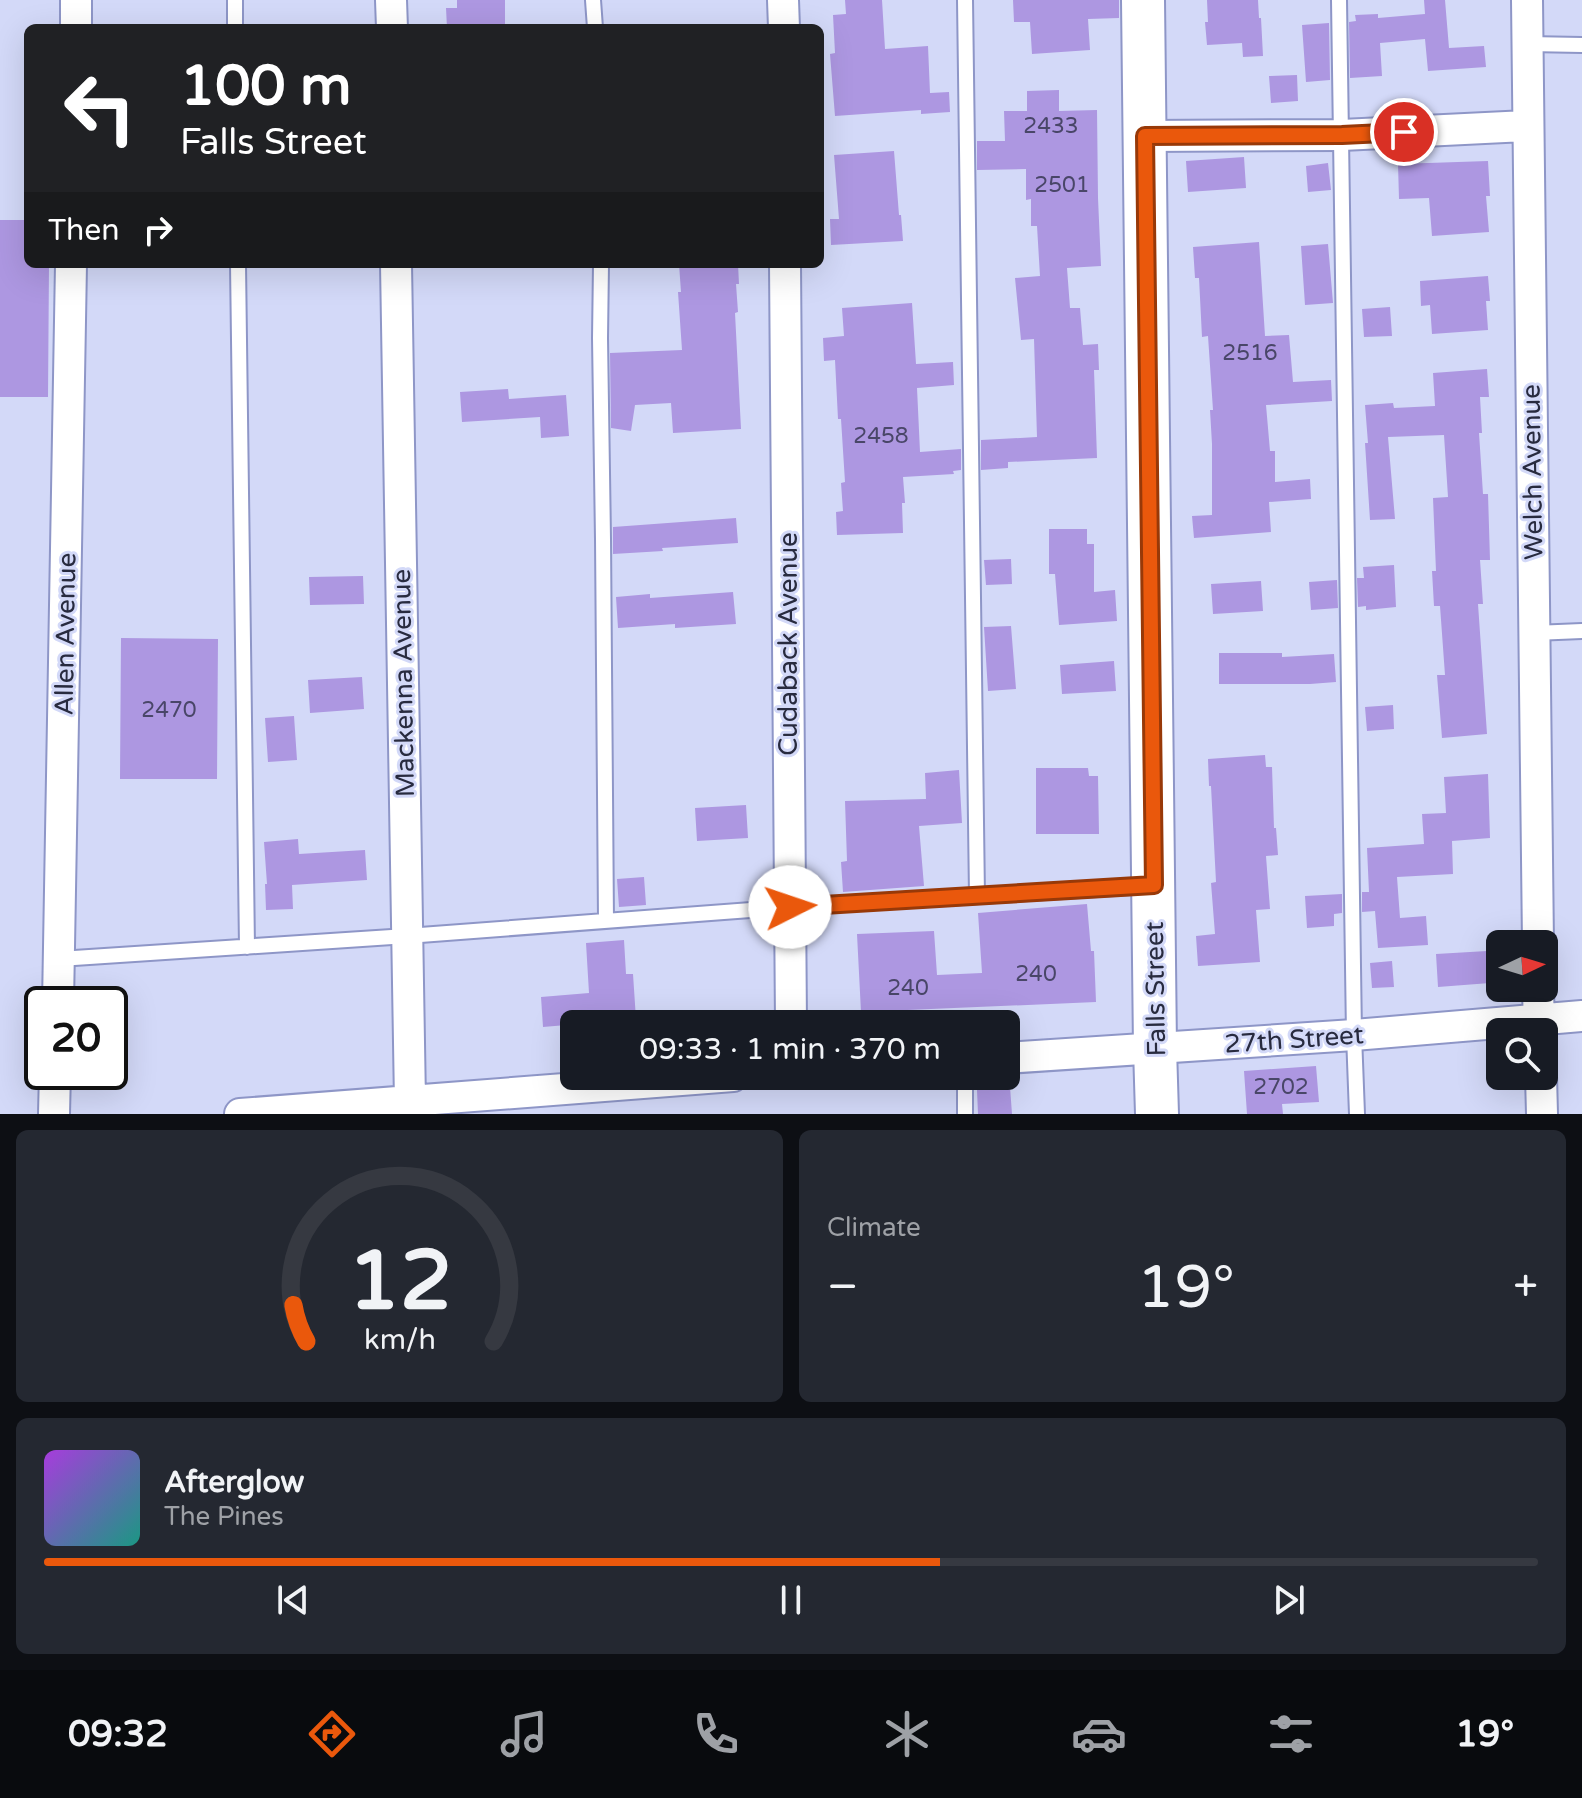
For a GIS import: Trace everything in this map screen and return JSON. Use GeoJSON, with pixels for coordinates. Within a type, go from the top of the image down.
{"type":"FeatureCollection","features":[{"type":"Feature","properties":{"kind":"street"},"geometry":{"type":"LineString","coordinates":[[76,0],[76,24]]}},
{"type":"Feature","properties":{"kind":"street"},"geometry":{"type":"LineString","coordinates":[[391,0],[392,24]]}},
{"type":"Feature","properties":{"kind":"street"},"geometry":{"type":"LineString","coordinates":[[783,0],[784,24]]}},
{"type":"Feature","properties":{"kind":"street","name":"Falls Street"},"geometry":{"type":"LineString","coordinates":[[1143,0],[1157,1114]]}},
{"type":"Feature","properties":{"kind":"street","name":"Welch Avenue"},"geometry":{"type":"LineString","coordinates":[[1527,0],[1538,930]]}},
{"type":"Feature","properties":{"kind":"street"},"geometry":{"type":"LineString","coordinates":[[1145,136],[1342,135],[1528,126]]}},
{"type":"Feature","properties":{"kind":"street","name":"Allen Avenue"},"geometry":{"type":"LineString","coordinates":[[58,986],[71,268]]}},
{"type":"Feature","properties":{"kind":"street","name":"Mackenna Avenue"},"geometry":{"type":"LineString","coordinates":[[396,268],[410,1102]]}},
{"type":"Feature","properties":{"kind":"street","name":"Cudaback Avenue"},"geometry":{"type":"LineString","coordinates":[[785,268],[791,1010]]}},
{"type":"Feature","properties":{"kind":"street","name":"27th Street"},"geometry":{"type":"LineString","coordinates":[[1558,1022],[1582,1016]]}},
{"type":"Feature","properties":{"kind":"street","name":"27th Street"},"geometry":{"type":"LineString","coordinates":[[1020,1057],[1486,1029]]}},
{"type":"Feature","properties":{"kind":"street"},"geometry":{"type":"LineString","coordinates":[[54,1114],[55,1090]]}},
{"type":"Feature","properties":{"kind":"street"},"geometry":{"type":"LineString","coordinates":[[240,1114],[560,1090]]}},
{"type":"Feature","properties":{"kind":"street"},"geometry":{"type":"LineString","coordinates":[[1541,1090],[1542,1114]]}},
{"type":"Feature","properties":{"kind":"lane"},"geometry":{"type":"LineString","coordinates":[[235,0],[235,24]]}},
{"type":"Feature","properties":{"kind":"lane"},"geometry":{"type":"LineString","coordinates":[[593,0],[595,24]]}},
{"type":"Feature","properties":{"kind":"lane"},"geometry":{"type":"LineString","coordinates":[[965,0],[977,896]]}},
{"type":"Feature","properties":{"kind":"lane"},"geometry":{"type":"LineString","coordinates":[[1339,0],[1357,1114]]}},
{"type":"Feature","properties":{"kind":"lane"},"geometry":{"type":"LineString","coordinates":[[1528,44],[1582,45]]}},
{"type":"Feature","properties":{"kind":"lane"},"geometry":{"type":"LineString","coordinates":[[238,268],[247,947]]}},
{"type":"Feature","properties":{"kind":"lane"},"geometry":{"type":"LineString","coordinates":[[601,268],[606,921]]}},
{"type":"Feature","properties":{"kind":"lane"},"geometry":{"type":"LineString","coordinates":[[1534,633],[1582,631]]}},
{"type":"Feature","properties":{"kind":"lane"},"geometry":{"type":"LineString","coordinates":[[59,959],[790,907],[1154,885]]}},
{"type":"Feature","properties":{"kind":"lane"},"geometry":{"type":"LineString","coordinates":[[965,1090],[965,1114]]}},
{"type":"Feature","properties":{"kind":"building"},"geometry":{"type":"Polygon","coordinates":[[[457,0],[505,0],[505,24],[447,24],[446,8],[457,8],[457,0]]]}},
{"type":"Feature","properties":{"kind":"building"},"geometry":{"type":"Polygon","coordinates":[[[845,0],[882,0],[885,49],[928,46],[930,93],[949,92],[950,112],[921,114],[921,110],[835,116],[830,54],[835,53],[833,15],[846,14],[845,0]]]}},
{"type":"Feature","properties":{"kind":"building"},"geometry":{"type":"Polygon","coordinates":[[[1013,0],[1119,0],[1119,18],[1088,19],[1090,50],[1032,54],[1030,22],[1014,22],[1013,0]]]}},
{"type":"Feature","properties":{"kind":"building"},"geometry":{"type":"Polygon","coordinates":[[[1207,0],[1258,0],[1263,56],[1243,57],[1242,43],[1207,45],[1207,0]]]}},
{"type":"Feature","properties":{"kind":"building"},"geometry":{"type":"Polygon","coordinates":[[[1424,0],[1445,0],[1449,48],[1484,46],[1486,67],[1428,71],[1425,39],[1380,43],[1382,76],[1350,78],[1349,22],[1356,21],[1355,15],[1378,14],[1378,18],[1425,14],[1424,0]]]}},
{"type":"Feature","properties":{"kind":"building"},"geometry":{"type":"Polygon","coordinates":[[[1329,23],[1330,80],[1306,82],[1302,25],[1329,23]]]}},
{"type":"Feature","properties":{"kind":"building"},"geometry":{"type":"Polygon","coordinates":[[[1297,75],[1298,101],[1271,103],[1269,76],[1297,75]]]}},
{"type":"Feature","properties":{"kind":"building"},"geometry":{"type":"Polygon","coordinates":[[[1059,90],[1059,111],[1097,110],[1101,266],[1067,268],[1070,308],[1080,308],[1083,345],[1098,344],[1099,370],[1094,370],[1097,458],[1008,462],[1008,468],[981,470],[981,440],[1037,437],[1034,339],[1021,340],[1015,278],[1040,276],[1037,226],[1031,226],[1031,199],[1026,200],[1026,169],[977,170],[977,141],[1005,141],[1004,111],[1027,111],[1027,91],[1059,90]]]}},
{"type":"Feature","properties":{"kind":"building"},"geometry":{"type":"Polygon","coordinates":[[[894,151],[903,241],[831,245],[830,219],[839,219],[834,155],[894,151]]]}},
{"type":"Feature","properties":{"kind":"building"},"geometry":{"type":"Polygon","coordinates":[[[1244,157],[1246,188],[1188,192],[1186,161],[1244,157]]]}},
{"type":"Feature","properties":{"kind":"building"},"geometry":{"type":"Polygon","coordinates":[[[1488,161],[1490,196],[1486,196],[1489,232],[1432,236],[1429,198],[1399,199],[1398,164],[1488,161]]]}},
{"type":"Feature","properties":{"kind":"building"},"geometry":{"type":"Polygon","coordinates":[[[1328,163],[1331,190],[1308,192],[1306,166],[1328,163]]]}},
{"type":"Feature","properties":{"kind":"building"},"geometry":{"type":"Polygon","coordinates":[[[0,220],[24,220],[24,268],[49,268],[48,397],[0,397],[0,220]]]}},
{"type":"Feature","properties":{"kind":"building"},"geometry":{"type":"Polygon","coordinates":[[[1259,242],[1265,336],[1289,335],[1293,382],[1331,380],[1332,401],[1266,405],[1270,451],[1275,451],[1275,482],[1310,479],[1311,499],[1269,502],[1271,532],[1194,538],[1192,516],[1212,515],[1210,410],[1213,410],[1208,336],[1202,337],[1199,278],[1195,278],[1193,247],[1259,242]]]}},
{"type":"Feature","properties":{"kind":"building"},"geometry":{"type":"Polygon","coordinates":[[[1328,244],[1333,303],[1305,305],[1301,246],[1328,244]]]}},
{"type":"Feature","properties":{"kind":"building"},"geometry":{"type":"Polygon","coordinates":[[[679,268],[738,268],[738,312],[735,313],[741,429],[673,433],[671,403],[635,405],[631,431],[611,428],[610,353],[682,350],[678,292],[681,292],[679,268]]]}},
{"type":"Feature","properties":{"kind":"building"},"geometry":{"type":"Polygon","coordinates":[[[1488,276],[1488,330],[1432,334],[1430,305],[1421,306],[1420,281],[1488,276]]]}},
{"type":"Feature","properties":{"kind":"building"},"geometry":{"type":"Polygon","coordinates":[[[912,303],[916,364],[953,362],[954,385],[917,388],[920,452],[961,449],[961,470],[953,471],[954,474],[903,477],[903,533],[837,535],[836,512],[843,511],[841,483],[845,482],[841,419],[838,419],[835,360],[824,361],[823,338],[844,336],[842,308],[912,303]]]}},
{"type":"Feature","properties":{"kind":"building"},"geometry":{"type":"Polygon","coordinates":[[[1390,307],[1392,336],[1364,337],[1362,309],[1390,307]]]}},
{"type":"Feature","properties":{"kind":"building"},"geometry":{"type":"Polygon","coordinates":[[[1487,369],[1489,397],[1480,397],[1482,433],[1479,433],[1483,494],[1488,494],[1490,560],[1480,560],[1483,604],[1478,604],[1487,734],[1442,738],[1437,675],[1445,675],[1440,606],[1434,606],[1432,571],[1436,571],[1433,498],[1448,497],[1444,435],[1388,437],[1395,519],[1370,520],[1365,405],[1393,403],[1394,408],[1435,406],[1433,373],[1487,369]]]}},
{"type":"Feature","properties":{"kind":"building"},"geometry":{"type":"Polygon","coordinates":[[[508,389],[509,399],[566,395],[569,436],[541,438],[540,417],[462,422],[460,392],[508,389]]]}},
{"type":"Feature","properties":{"kind":"building"},"geometry":{"type":"Polygon","coordinates":[[[736,518],[738,543],[613,554],[613,527],[736,518]]]}},
{"type":"Feature","properties":{"kind":"building"},"geometry":{"type":"Polygon","coordinates":[[[1049,529],[1087,529],[1087,544],[1094,544],[1094,592],[1115,590],[1117,621],[1059,625],[1055,574],[1049,574],[1049,529]]]}},
{"type":"Feature","properties":{"kind":"building"},"geometry":{"type":"Polygon","coordinates":[[[1011,559],[1012,584],[986,585],[984,560],[1011,559]]]}},
{"type":"Feature","properties":{"kind":"building"},"geometry":{"type":"Polygon","coordinates":[[[1394,565],[1396,607],[1366,610],[1366,606],[1358,607],[1357,578],[1364,578],[1363,567],[1394,565]]]}},
{"type":"Feature","properties":{"kind":"building"},"geometry":{"type":"Polygon","coordinates":[[[363,576],[364,604],[310,605],[309,577],[363,576]]]}},
{"type":"Feature","properties":{"kind":"building"},"geometry":{"type":"Polygon","coordinates":[[[1337,580],[1338,608],[1311,610],[1309,582],[1337,580]]]}},
{"type":"Feature","properties":{"kind":"building"},"geometry":{"type":"Polygon","coordinates":[[[1261,581],[1263,611],[1213,614],[1211,584],[1261,581]]]}},
{"type":"Feature","properties":{"kind":"building"},"geometry":{"type":"Polygon","coordinates":[[[733,592],[736,624],[618,628],[616,597],[650,594],[650,598],[733,592]]]}},
{"type":"Feature","properties":{"kind":"building"},"geometry":{"type":"Polygon","coordinates":[[[1011,626],[1016,689],[988,691],[984,627],[1011,626]]]}},
{"type":"Feature","properties":{"kind":"building"},"geometry":{"type":"Polygon","coordinates":[[[121,638],[218,639],[217,779],[120,779],[121,638]]]}},
{"type":"Feature","properties":{"kind":"building"},"geometry":{"type":"Polygon","coordinates":[[[1219,653],[1282,653],[1282,657],[1334,654],[1336,682],[1219,684],[1219,653]]]}},
{"type":"Feature","properties":{"kind":"building"},"geometry":{"type":"Polygon","coordinates":[[[1114,661],[1116,691],[1062,694],[1060,665],[1114,661]]]}},
{"type":"Feature","properties":{"kind":"building"},"geometry":{"type":"Polygon","coordinates":[[[362,677],[364,709],[310,713],[308,680],[362,677]]]}},
{"type":"Feature","properties":{"kind":"building"},"geometry":{"type":"Polygon","coordinates":[[[1393,705],[1394,729],[1367,731],[1365,707],[1393,705]]]}},
{"type":"Feature","properties":{"kind":"building"},"geometry":{"type":"Polygon","coordinates":[[[294,716],[297,760],[268,762],[265,718],[294,716]]]}},
{"type":"Feature","properties":{"kind":"building"},"geometry":{"type":"Polygon","coordinates":[[[1265,755],[1266,767],[1272,767],[1278,855],[1266,856],[1270,909],[1256,910],[1260,962],[1198,966],[1196,936],[1215,934],[1211,883],[1216,882],[1208,759],[1265,755]]]}},
{"type":"Feature","properties":{"kind":"building"},"geometry":{"type":"Polygon","coordinates":[[[1036,768],[1088,768],[1089,776],[1098,776],[1099,834],[1036,834],[1036,768]]]}},
{"type":"Feature","properties":{"kind":"building"},"geometry":{"type":"Polygon","coordinates":[[[959,770],[962,823],[919,826],[924,886],[843,892],[841,862],[847,861],[845,801],[926,799],[925,773],[959,770]]]}},
{"type":"Feature","properties":{"kind":"building"},"geometry":{"type":"Polygon","coordinates":[[[1488,774],[1490,838],[1452,841],[1453,874],[1397,877],[1400,918],[1426,916],[1428,945],[1378,948],[1375,911],[1362,912],[1362,892],[1369,892],[1367,848],[1424,844],[1422,814],[1446,813],[1444,777],[1488,774]]]}},
{"type":"Feature","properties":{"kind":"building"},"geometry":{"type":"Polygon","coordinates":[[[746,805],[748,838],[697,841],[695,808],[746,805]]]}},
{"type":"Feature","properties":{"kind":"building"},"geometry":{"type":"Polygon","coordinates":[[[298,839],[299,854],[365,850],[367,880],[292,885],[293,909],[266,910],[264,842],[298,839]]]}},
{"type":"Feature","properties":{"kind":"building"},"geometry":{"type":"Polygon","coordinates":[[[644,877],[646,905],[619,907],[617,879],[644,877]]]}},
{"type":"Feature","properties":{"kind":"building"},"geometry":{"type":"Polygon","coordinates":[[[1342,894],[1342,913],[1334,914],[1334,926],[1307,928],[1305,896],[1342,894]]]}},
{"type":"Feature","properties":{"kind":"building"},"geometry":{"type":"Polygon","coordinates":[[[1087,904],[1091,951],[1094,951],[1096,1002],[861,1010],[857,934],[934,931],[937,975],[982,973],[978,913],[1087,904]]]}},
{"type":"Feature","properties":{"kind":"building"},"geometry":{"type":"Polygon","coordinates":[[[624,940],[626,974],[633,974],[635,1010],[560,1010],[560,1026],[543,1027],[541,997],[589,993],[586,943],[624,940]]]}},
{"type":"Feature","properties":{"kind":"building"},"geometry":{"type":"Polygon","coordinates":[[[1486,951],[1486,983],[1438,987],[1436,954],[1486,951]]]}},
{"type":"Feature","properties":{"kind":"building"},"geometry":{"type":"Polygon","coordinates":[[[1392,961],[1394,987],[1372,988],[1370,963],[1392,961]]]}},
{"type":"Feature","properties":{"kind":"building"},"geometry":{"type":"Polygon","coordinates":[[[1316,1066],[1319,1102],[1282,1104],[1283,1114],[1247,1114],[1244,1071],[1316,1066]]]}},
{"type":"Feature","properties":{"kind":"building"},"geometry":{"type":"Polygon","coordinates":[[[977,1090],[1010,1090],[1012,1114],[978,1114],[977,1090]]]}},
{"type":"Feature","properties":{"kind":"route"},"geometry":{"type":"LineString","coordinates":[[790,907],[1154,885],[1145,136],[1404,132]]}}]}
